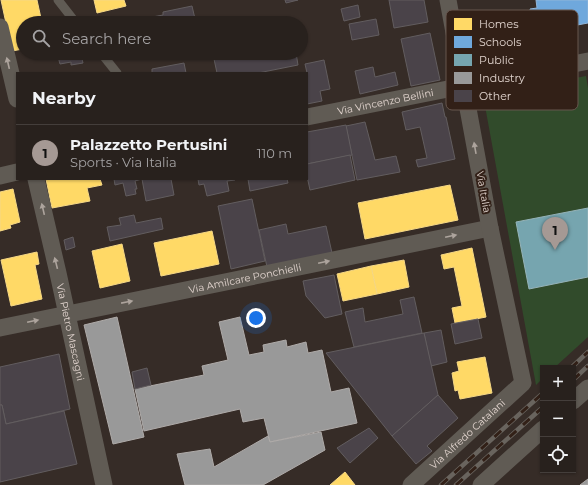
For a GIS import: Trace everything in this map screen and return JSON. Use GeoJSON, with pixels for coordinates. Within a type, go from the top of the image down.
{"type":"FeatureCollection","features":[{"type":"Feature","properties":{"kind":"street","name":"Via Italia"},"geometry":{"type":"LineString","coordinates":[[448,0],[450,10]]}},
{"type":"Feature","properties":{"kind":"street"},"geometry":{"type":"LineString","coordinates":[[0,27],[16,95]]}},
{"type":"Feature","properties":{"kind":"street","name":"Via Vincenzo Bellini"},"geometry":{"type":"LineString","coordinates":[[578,63],[588,61]]}},
{"type":"Feature","properties":{"kind":"street","name":"Via Vincenzo Bellini"},"geometry":{"type":"LineString","coordinates":[[308,116],[446,89]]}},
{"type":"Feature","properties":{"kind":"street","name":"Via Italia"},"geometry":{"type":"LineString","coordinates":[[468,110],[490,228],[524,383]]}},
{"type":"Feature","properties":{"kind":"street"},"geometry":{"type":"LineString","coordinates":[[0,176],[16,172]]}},
{"type":"Feature","properties":{"kind":"street","name":"Via Pietro Mascagni"},"geometry":{"type":"LineString","coordinates":[[36,180],[104,485]]}},
{"type":"Feature","properties":{"kind":"street","name":"Via Amilcare Ponchielli"},"geometry":{"type":"LineString","coordinates":[[0,328],[490,228]]}},
{"type":"Feature","properties":{"kind":"street","name":"Via Alfredo Catalani"},"geometry":{"type":"LineString","coordinates":[[411,485],[524,383]]}},
{"type":"Feature","properties":{"kind":"street"},"geometry":{"type":"LineString","coordinates":[[576,398],[588,388]]}},
{"type":"Feature","properties":{"kind":"street"},"geometry":{"type":"LineString","coordinates":[[481,485],[540,432]]}},
{"type":"Feature","properties":{"kind":"lane"},"geometry":{"type":"LineString","coordinates":[[58,0],[71,16]]}},
{"type":"Feature","properties":{"kind":"lane"},"geometry":{"type":"LineString","coordinates":[[107,60],[116,72]]}},
{"type":"Feature","properties":{"kind":"green space"},"geometry":{"type":"Polygon","coordinates":[[[586,76],[588,88],[588,337],[557,365],[540,365],[540,381],[536,385],[486,110],[578,110],[578,77],[586,76]]]}},
{"type":"Feature","properties":{"kind":"building: Homes"},"geometry":{"type":"Polygon","coordinates":[[[1,0],[37,0],[40,16],[16,16],[16,50],[12,51],[1,0]]]}},
{"type":"Feature","properties":{"kind":"building: Homes"},"geometry":{"type":"Polygon","coordinates":[[[94,0],[124,0],[126,6],[97,13],[94,0]]]}},
{"type":"Feature","properties":{"kind":"building: Homes"},"geometry":{"type":"Polygon","coordinates":[[[46,180],[100,180],[102,185],[87,188],[90,201],[52,208],[46,180]]]}},
{"type":"Feature","properties":{"kind":"building: Homes"},"geometry":{"type":"Polygon","coordinates":[[[450,185],[458,220],[365,239],[358,203],[450,185]]]}},
{"type":"Feature","properties":{"kind":"building: Homes"},"geometry":{"type":"Polygon","coordinates":[[[13,189],[20,222],[10,225],[11,228],[0,231],[0,192],[13,189]]]}},
{"type":"Feature","properties":{"kind":"building: Homes"},"geometry":{"type":"Polygon","coordinates":[[[212,231],[219,264],[161,276],[154,243],[212,231]]]}},
{"type":"Feature","properties":{"kind":"building: Homes"},"geometry":{"type":"Polygon","coordinates":[[[122,244],[130,281],[100,288],[92,251],[122,244]]]}},
{"type":"Feature","properties":{"kind":"building: Homes"},"geometry":{"type":"Polygon","coordinates":[[[472,248],[486,317],[455,323],[452,308],[462,306],[454,267],[444,269],[441,255],[472,248]]]}},
{"type":"Feature","properties":{"kind":"building: Homes"},"geometry":{"type":"Polygon","coordinates":[[[37,252],[39,264],[35,265],[42,299],[11,306],[1,260],[37,252]]]}},
{"type":"Feature","properties":{"kind":"building: Homes"},"geometry":{"type":"Polygon","coordinates":[[[404,260],[409,287],[377,294],[371,266],[404,260]]]}},
{"type":"Feature","properties":{"kind":"building: Homes"},"geometry":{"type":"Polygon","coordinates":[[[371,266],[377,294],[343,301],[337,274],[371,266]]]}},
{"type":"Feature","properties":{"kind":"building: Homes"},"geometry":{"type":"Polygon","coordinates":[[[485,357],[492,393],[460,399],[458,390],[455,391],[452,373],[459,371],[457,362],[485,357]]]}},
{"type":"Feature","properties":{"kind":"building: Homes"},"geometry":{"type":"Polygon","coordinates":[[[345,472],[355,485],[330,485],[345,472]]]}},
{"type":"Feature","properties":{"kind":"building: Schools"},"geometry":{"type":"Polygon","coordinates":[[[536,0],[588,0],[588,23],[578,25],[578,10],[530,10],[537,8],[536,0]]]}},
{"type":"Feature","properties":{"kind":"building: Public"},"geometry":{"type":"Polygon","coordinates":[[[588,208],[588,277],[529,289],[516,222],[588,208]]]}},
{"type":"Feature","properties":{"kind":"building: Industry"},"geometry":{"type":"Polygon","coordinates":[[[117,317],[144,437],[113,444],[84,325],[117,317]]]}},
{"type":"Feature","properties":{"kind":"building: Industry"},"geometry":{"type":"Polygon","coordinates":[[[240,317],[249,355],[264,352],[263,345],[286,340],[287,347],[306,342],[308,353],[322,350],[331,392],[349,388],[357,423],[270,442],[264,418],[243,422],[240,409],[144,431],[135,389],[204,375],[202,366],[228,360],[219,322],[240,317]]]}},
{"type":"Feature","properties":{"kind":"building: Industry"},"geometry":{"type":"Polygon","coordinates":[[[321,432],[325,450],[263,485],[185,485],[177,454],[210,449],[214,467],[268,436],[270,442],[321,432]]]}},
{"type":"Feature","properties":{"kind":"building: Industry"},"geometry":{"type":"Polygon","coordinates":[[[588,479],[588,485],[580,485],[588,479]]]}},
{"type":"Feature","properties":{"kind":"building: Other"},"geometry":{"type":"Polygon","coordinates":[[[285,0],[298,0],[286,3],[285,0]]]}},
{"type":"Feature","properties":{"kind":"building: Other"},"geometry":{"type":"Polygon","coordinates":[[[389,0],[424,0],[428,22],[394,28],[389,0]]]}},
{"type":"Feature","properties":{"kind":"building: Other"},"geometry":{"type":"Polygon","coordinates":[[[358,5],[360,17],[344,21],[341,9],[358,5]]]}},
{"type":"Feature","properties":{"kind":"building: Other"},"geometry":{"type":"Polygon","coordinates":[[[192,6],[194,16],[158,16],[163,15],[163,12],[192,6]]]}},
{"type":"Feature","properties":{"kind":"building: Other"},"geometry":{"type":"Polygon","coordinates":[[[376,19],[379,35],[352,40],[349,24],[376,19]]]}},
{"type":"Feature","properties":{"kind":"building: Other"},"geometry":{"type":"Polygon","coordinates":[[[430,33],[440,80],[411,86],[401,39],[430,33]]]}},
{"type":"Feature","properties":{"kind":"building: Other"},"geometry":{"type":"Polygon","coordinates":[[[59,60],[82,60],[83,63],[71,65],[71,62],[60,64],[59,60]]]}},
{"type":"Feature","properties":{"kind":"building: Other"},"geometry":{"type":"Polygon","coordinates":[[[214,60],[297,60],[298,65],[263,72],[217,72],[214,60]]]}},
{"type":"Feature","properties":{"kind":"building: Other"},"geometry":{"type":"Polygon","coordinates":[[[324,60],[330,89],[320,91],[322,101],[308,104],[308,72],[305,64],[324,60]]]}},
{"type":"Feature","properties":{"kind":"building: Other"},"geometry":{"type":"Polygon","coordinates":[[[184,63],[186,72],[152,72],[152,69],[184,63]]]}},
{"type":"Feature","properties":{"kind":"building: Other"},"geometry":{"type":"Polygon","coordinates":[[[373,67],[375,77],[395,72],[398,85],[360,94],[355,71],[373,67]]]}},
{"type":"Feature","properties":{"kind":"building: Other"},"geometry":{"type":"Polygon","coordinates":[[[442,103],[455,159],[418,167],[416,160],[427,158],[420,127],[406,130],[402,112],[442,103]]]}},
{"type":"Feature","properties":{"kind":"building: Other"},"geometry":{"type":"Polygon","coordinates":[[[365,122],[375,160],[396,156],[400,172],[357,180],[346,126],[365,122]]]}},
{"type":"Feature","properties":{"kind":"building: Other"},"geometry":{"type":"Polygon","coordinates":[[[346,125],[352,155],[308,164],[308,132],[346,125]]]}},
{"type":"Feature","properties":{"kind":"building: Other"},"geometry":{"type":"Polygon","coordinates":[[[350,155],[355,180],[310,190],[308,180],[308,164],[350,155]]]}},
{"type":"Feature","properties":{"kind":"building: Other"},"geometry":{"type":"Polygon","coordinates":[[[114,180],[138,180],[135,181],[137,189],[135,189],[136,194],[126,196],[123,183],[115,185],[114,180]]]}},
{"type":"Feature","properties":{"kind":"building: Other"},"geometry":{"type":"Polygon","coordinates":[[[142,180],[171,180],[174,195],[146,201],[142,180]]]}},
{"type":"Feature","properties":{"kind":"building: Other"},"geometry":{"type":"Polygon","coordinates":[[[198,180],[235,180],[227,181],[229,191],[207,196],[204,184],[199,185],[198,180]]]}},
{"type":"Feature","properties":{"kind":"building: Other"},"geometry":{"type":"Polygon","coordinates":[[[248,180],[287,180],[288,183],[250,191],[248,180]]]}},
{"type":"Feature","properties":{"kind":"building: Other"},"geometry":{"type":"Polygon","coordinates":[[[252,199],[265,261],[231,269],[218,206],[252,199]]]}},
{"type":"Feature","properties":{"kind":"building: Other"},"geometry":{"type":"Polygon","coordinates":[[[134,215],[136,223],[161,218],[163,229],[110,241],[107,227],[121,225],[119,218],[134,215]]]}},
{"type":"Feature","properties":{"kind":"building: Other"},"geometry":{"type":"Polygon","coordinates":[[[286,224],[288,234],[326,226],[332,253],[267,267],[259,230],[286,224]]]}},
{"type":"Feature","properties":{"kind":"building: Other"},"geometry":{"type":"Polygon","coordinates":[[[73,237],[75,247],[66,250],[64,240],[73,237]]]}},
{"type":"Feature","properties":{"kind":"building: Other"},"geometry":{"type":"Polygon","coordinates":[[[334,275],[342,314],[325,318],[306,296],[303,281],[334,275]]]}},
{"type":"Feature","properties":{"kind":"building: Other"},"geometry":{"type":"Polygon","coordinates":[[[414,297],[422,333],[354,347],[345,312],[363,308],[365,322],[403,314],[400,300],[414,297]]]}},
{"type":"Feature","properties":{"kind":"building: Other"},"geometry":{"type":"Polygon","coordinates":[[[478,319],[482,338],[455,344],[451,324],[478,319]]]}},
{"type":"Feature","properties":{"kind":"building: Other"},"geometry":{"type":"Polygon","coordinates":[[[441,330],[447,362],[431,366],[424,333],[441,330]]]}},
{"type":"Feature","properties":{"kind":"building: Other"},"geometry":{"type":"Polygon","coordinates":[[[424,333],[438,395],[392,436],[326,353],[424,333]]]}},
{"type":"Feature","properties":{"kind":"building: Other"},"geometry":{"type":"Polygon","coordinates":[[[59,354],[70,409],[6,424],[2,405],[0,405],[0,367],[59,354]]]}},
{"type":"Feature","properties":{"kind":"building: Other"},"geometry":{"type":"Polygon","coordinates":[[[147,368],[151,385],[135,389],[132,372],[147,368]]]}},
{"type":"Feature","properties":{"kind":"building: Other"},"geometry":{"type":"Polygon","coordinates":[[[438,395],[458,418],[427,446],[432,451],[416,464],[392,436],[438,395]]]}},
{"type":"Feature","properties":{"kind":"building: Other"},"geometry":{"type":"Polygon","coordinates":[[[0,405],[2,405],[6,424],[64,411],[77,464],[0,482],[0,405]]]}},
{"type":"Feature","properties":{"kind":"building: Other"},"geometry":{"type":"Polygon","coordinates":[[[369,428],[378,438],[350,463],[337,448],[369,428]]]}},
{"type":"Feature","properties":{"kind":"railway"},"geometry":{"type":"LineString","coordinates":[[574,365],[588,352]]}},
{"type":"Feature","properties":{"kind":"railway"},"geometry":{"type":"LineString","coordinates":[[576,377],[588,366]]}},
{"type":"Feature","properties":{"kind":"railway"},"geometry":{"type":"LineString","coordinates":[[441,485],[540,396]]}},
{"type":"Feature","properties":{"kind":"railway"},"geometry":{"type":"LineString","coordinates":[[456,485],[540,410]]}},
{"type":"Feature","properties":{"kind":"place","name":"Palazzetto Pertusini"},"geometry":{"type":"Point","coordinates":[555,250]}}]}
